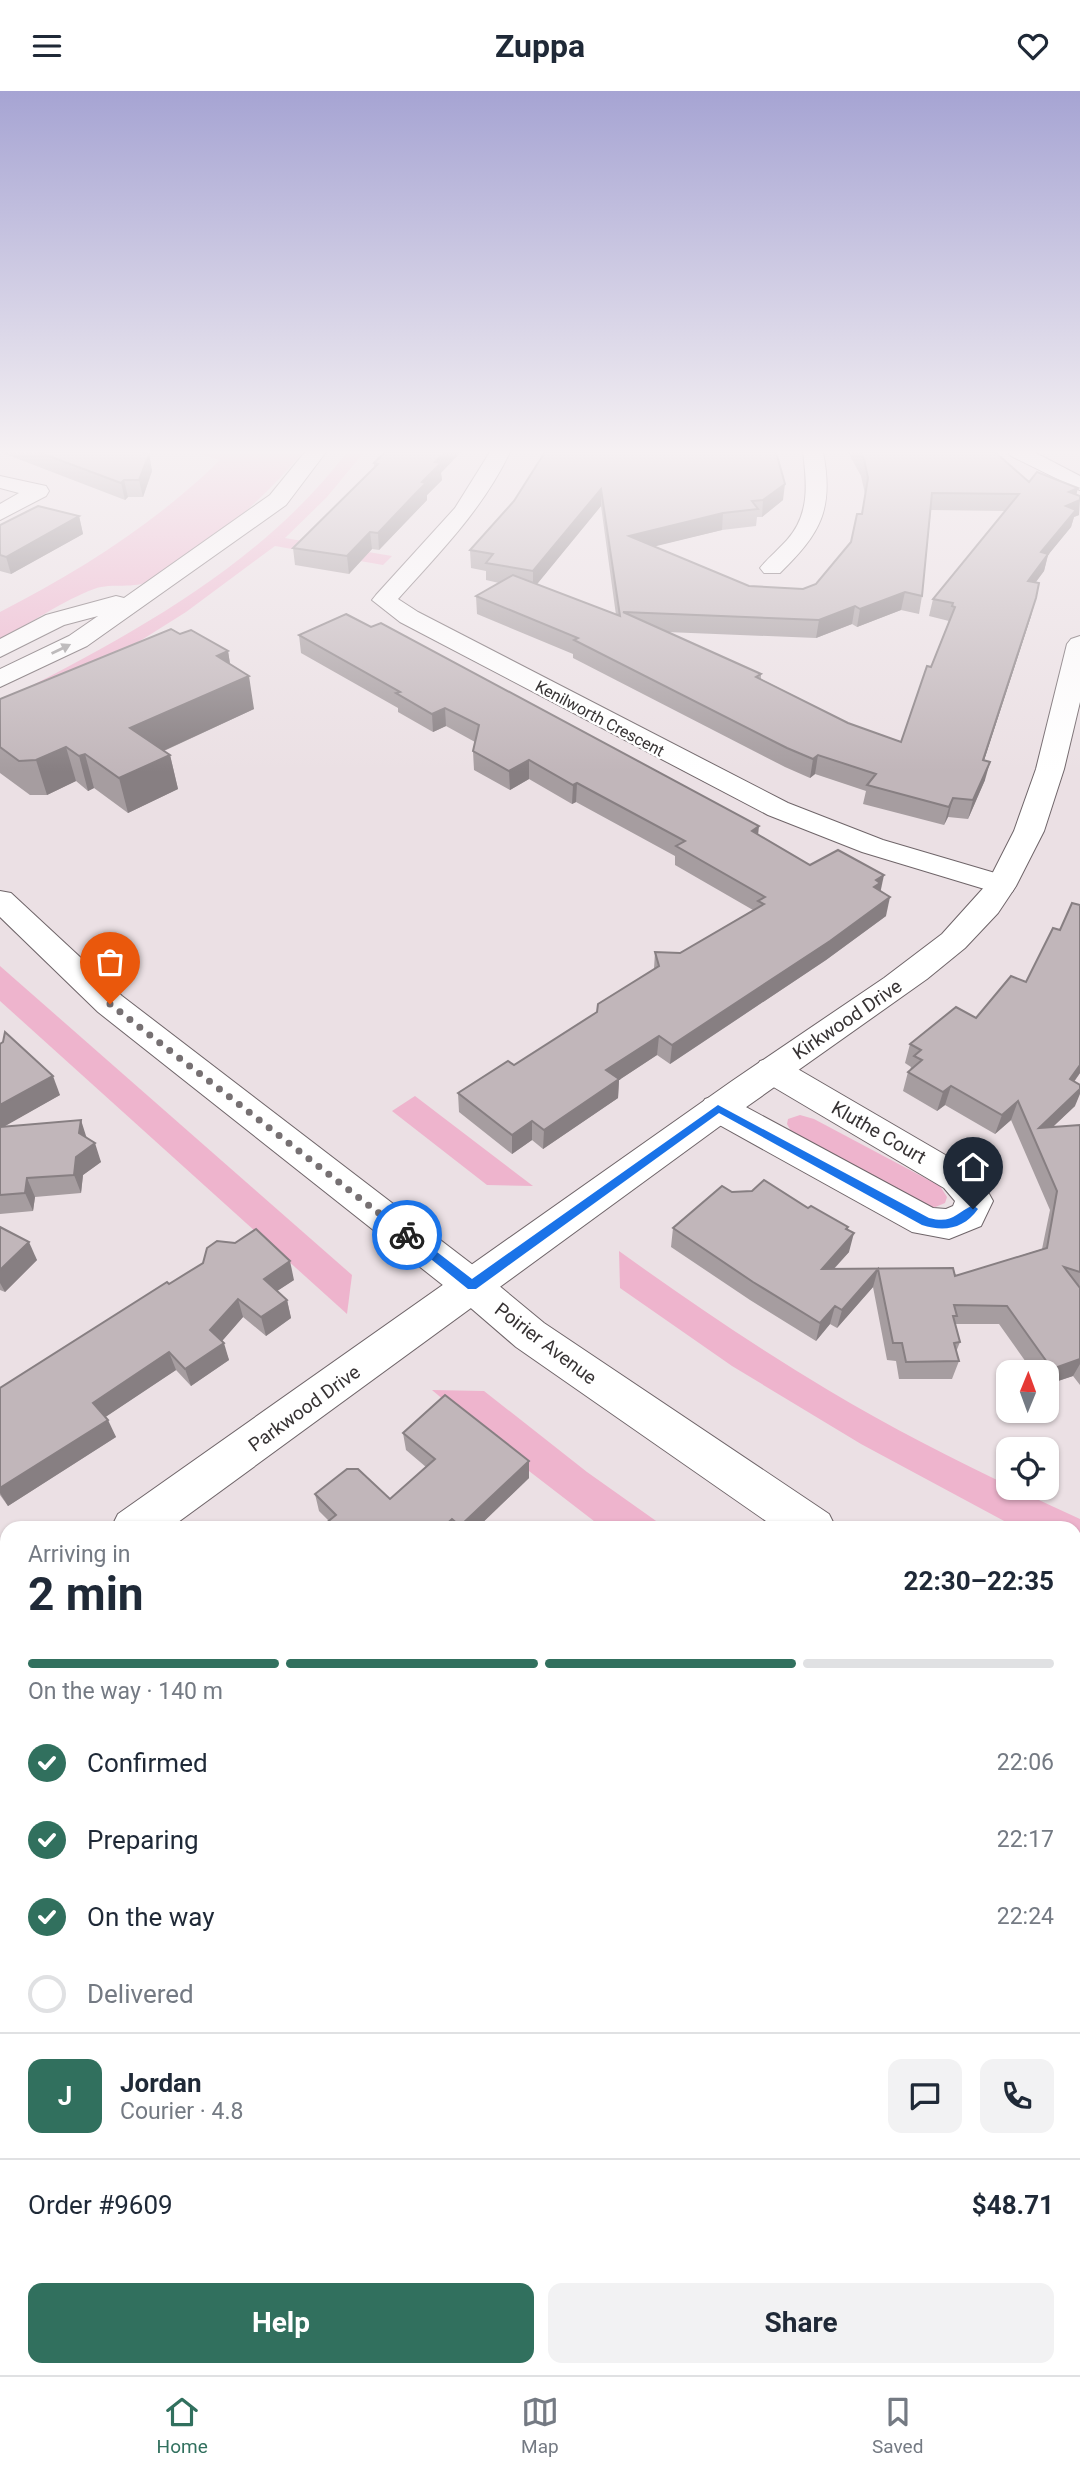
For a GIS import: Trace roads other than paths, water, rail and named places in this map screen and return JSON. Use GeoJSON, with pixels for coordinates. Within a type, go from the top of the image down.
{"type":"FeatureCollection","features":[{"type":"Feature","properties":{"kind":"street"},"geometry":{"type":"LineString","coordinates":[[0,679],[78,641],[194,559]]}},
{"type":"Feature","properties":{"kind":"street","name":"Kenilworth Crescent"},"geometry":{"type":"LineString","coordinates":[[424,559],[384,600],[421,623],[804,823],[906,859],[1001,885]]}},
{"type":"Feature","properties":{"kind":"street"},"geometry":{"type":"LineString","coordinates":[[772,568],[782,559]]}},
{"type":"Feature","properties":{"kind":"street"},"geometry":{"type":"LineString","coordinates":[[0,649],[55,620],[139,597]]}},
{"type":"Feature","properties":{"kind":"street","name":"Kirkwood Drive"},"geometry":{"type":"LineString","coordinates":[[472,1286],[718,1108],[918,970],[972,925],[1001,885],[1028,834],[1061,723],[1080,644]]}},
{"type":"Feature","properties":{"kind":"street","name":"Poirier Avenue"},"geometry":{"type":"LineString","coordinates":[[0,900],[110,1004],[472,1286],[530,1335],[803,1521]]}},
{"type":"Feature","properties":{"kind":"street","name":"Kluthe Court"},"geometry":{"type":"LineString","coordinates":[[718,1108],[926,1222],[949,1224],[968,1216],[974,1201],[971,1192],[957,1178],[772,1070]]}},
{"type":"Feature","properties":{"kind":"street","name":"Parkwood Drive"},"geometry":{"type":"LineString","coordinates":[[144,1521],[310,1405],[472,1286]]}}]}
